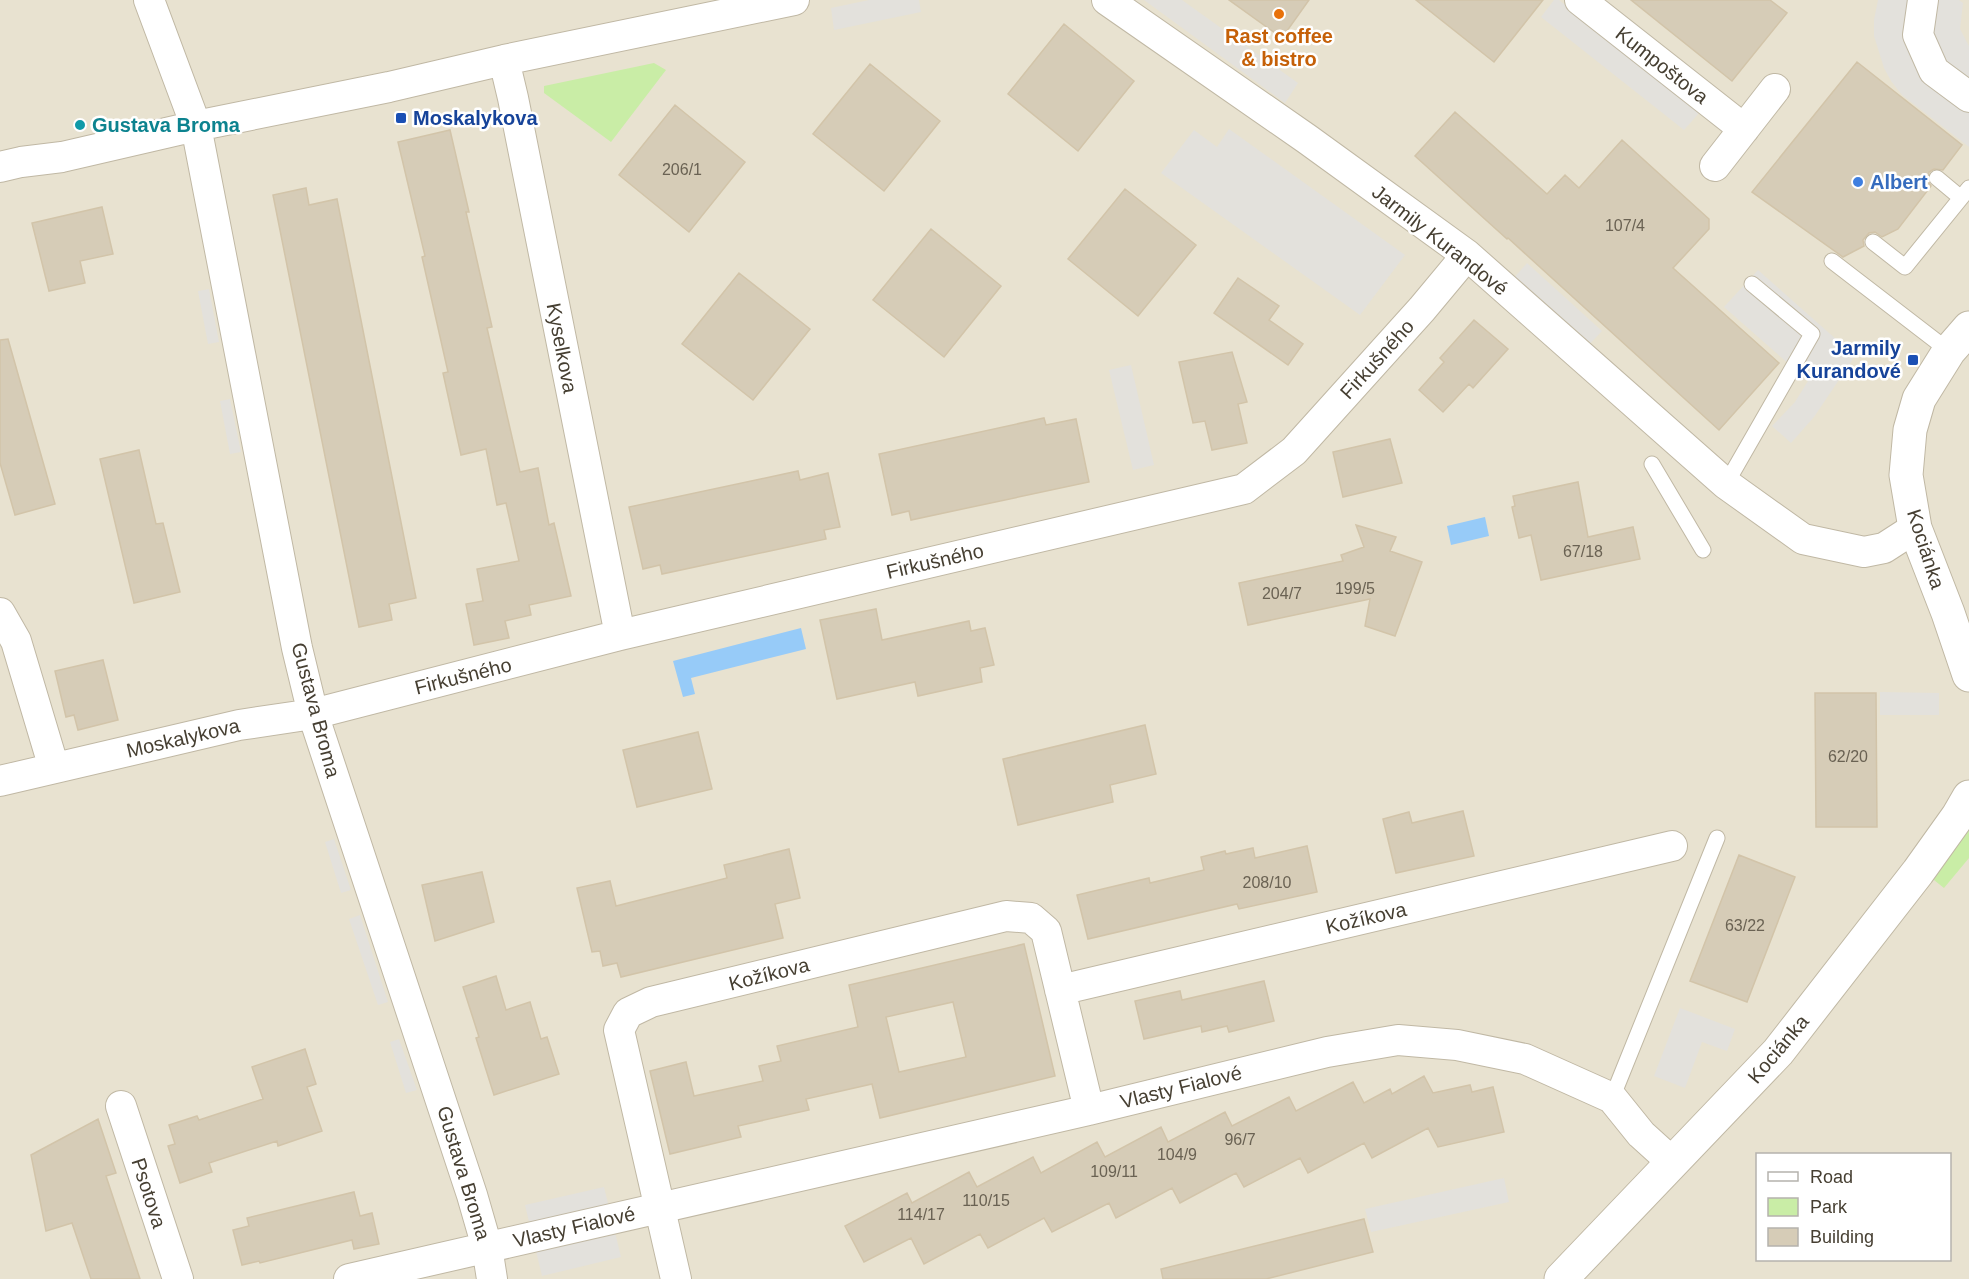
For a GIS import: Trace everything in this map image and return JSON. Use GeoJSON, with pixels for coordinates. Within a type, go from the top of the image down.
{"type":"FeatureCollection","features":[{"type":"Feature","properties":{"kind":"street","name":"Gustava Broma"},"geometry":{"type":"LineString","coordinates":[[149,0],[196,126],[297,648],[313,714],[472,1195],[487,1247],[492,1279]]}},
{"type":"Feature","properties":{"kind":"street"},"geometry":{"type":"LineString","coordinates":[[0,167],[62,157],[196,126],[794,0]]}},
{"type":"Feature","properties":{"kind":"street","name":"Jarmily Kurandové"},"geometry":{"type":"LineString","coordinates":[[1107,0],[1307,139],[1467,255],[1726,484],[1803,539],[1864,552],[1884,548],[1915,528]]}},
{"type":"Feature","properties":{"kind":"street","name":"Kumpoštova"},"geometry":{"type":"LineString","coordinates":[[1580,0],[1744,129]]}},
{"type":"Feature","properties":{"kind":"street"},"geometry":{"type":"LineString","coordinates":[[1923,0],[1918,36],[1934,71],[1969,97]]}},
{"type":"Feature","properties":{"kind":"street","name":"Kyselkova"},"geometry":{"type":"LineString","coordinates":[[504,60],[620,635]]}},
{"type":"Feature","properties":{"kind":"street"},"geometry":{"type":"LineString","coordinates":[[1715,166],[1775,89]]}},
{"type":"Feature","properties":{"kind":"street","name":"Firkušného"},"geometry":{"type":"LineString","coordinates":[[313,714],[620,635],[1244,489],[1294,451],[1422,309],[1467,255]]}},
{"type":"Feature","properties":{"kind":"street","name":"Kociánka"},"geometry":{"type":"LineString","coordinates":[[1959,340],[1919,399],[1910,430],[1906,475],[1915,528],[1969,675]]}},
{"type":"Feature","properties":{"kind":"street"},"geometry":{"type":"LineString","coordinates":[[0,613],[16,641],[54,768]]}},
{"type":"Feature","properties":{"kind":"street","name":"Moskalykova"},"geometry":{"type":"LineString","coordinates":[[0,781],[239,725],[313,714]]}},
{"type":"Feature","properties":{"kind":"street","name":"Kociánka"},"geometry":{"type":"LineString","coordinates":[[1561,1279],[1778,1052],[1918,872],[1969,797]]}},
{"type":"Feature","properties":{"kind":"street","name":"Kožíkova"},"geometry":{"type":"LineString","coordinates":[[1060,990],[1672,846]]}},
{"type":"Feature","properties":{"kind":"street","name":"Kožíkova"},"geometry":{"type":"LineString","coordinates":[[659,1208],[618,1030],[628,1013],[651,1002],[1006,916],[1031,918],[1046,931],[1089,1110]]}},
{"type":"Feature","properties":{"kind":"street","name":"Vlasty Fialové"},"geometry":{"type":"LineString","coordinates":[[349,1279],[1089,1110],[1327,1052],[1398,1040],[1457,1045],[1525,1059],[1612,1098],[1641,1134],[1673,1163]]}},
{"type":"Feature","properties":{"kind":"street","name":"Psotova"},"geometry":{"type":"LineString","coordinates":[[121,1106],[178,1279]]}},
{"type":"Feature","properties":{"kind":"street","name":"Vlasty Fialové"},"geometry":{"type":"LineString","coordinates":[[659,1208],[676,1279]]}},
{"type":"Feature","properties":{"kind":"lane"},"geometry":{"type":"LineString","coordinates":[[1873,242],[1905,267],[1965,193],[1937,178]]}},
{"type":"Feature","properties":{"kind":"lane"},"geometry":{"type":"LineString","coordinates":[[1832,261],[1959,340]]}},
{"type":"Feature","properties":{"kind":"lane"},"geometry":{"type":"LineString","coordinates":[[1726,484],[1812,334],[1752,284]]}},
{"type":"Feature","properties":{"kind":"lane"},"geometry":{"type":"LineString","coordinates":[[1652,464],[1704,550]]}},
{"type":"Feature","properties":{"kind":"lane"},"geometry":{"type":"LineString","coordinates":[[1612,1098],[1717,838]]}},
{"type":"Feature","properties":{"kind":"shaded area"},"geometry":{"type":"Polygon","coordinates":[[[0,0],[1969,0],[1969,1279],[0,1279],[0,0]]]}},
{"type":"Feature","properties":{"kind":"shaded area"},"geometry":{"type":"Polygon","coordinates":[[[869,0],[919,0],[921,12],[834,30],[831,8],[869,0]]]}},
{"type":"Feature","properties":{"kind":"shaded area"},"geometry":{"type":"Polygon","coordinates":[[[1144,0],[1182,0],[1298,83],[1285,103],[1144,0]]]}},
{"type":"Feature","properties":{"kind":"shaded area"},"geometry":{"type":"Polygon","coordinates":[[[1554,0],[1559,0],[1700,112],[1684,130],[1541,17],[1554,0]]]}},
{"type":"Feature","properties":{"kind":"shaded area"},"geometry":{"type":"Polygon","coordinates":[[[1878,0],[1959,0],[1963,3],[1960,29],[1969,46],[1969,147],[1902,95],[1891,81],[1884,68],[1874,36],[1878,0]]]}},
{"type":"Feature","properties":{"kind":"shaded area"},"geometry":{"type":"Polygon","coordinates":[[[1229,129],[1405,255],[1360,315],[1161,173],[1194,130],[1217,147],[1229,129]]]}},
{"type":"Feature","properties":{"kind":"shaded area"},"geometry":{"type":"Polygon","coordinates":[[[1527,263],[1602,331],[1587,347],[1512,280],[1527,263]]]}},
{"type":"Feature","properties":{"kind":"shaded area"},"geometry":{"type":"Polygon","coordinates":[[[1758,270],[1855,356],[1814,417],[1791,443],[1772,426],[1795,402],[1808,381],[1724,307],[1758,270]]]}},
{"type":"Feature","properties":{"kind":"shaded area"},"geometry":{"type":"Polygon","coordinates":[[[209,289],[219,342],[208,344],[198,291],[209,289]]]}},
{"type":"Feature","properties":{"kind":"shaded area"},"geometry":{"type":"Polygon","coordinates":[[[1131,365],[1154,465],[1133,470],[1109,370],[1131,365]]]}},
{"type":"Feature","properties":{"kind":"shaded area"},"geometry":{"type":"Polygon","coordinates":[[[230,399],[241,452],[230,454],[220,401],[230,399]]]}},
{"type":"Feature","properties":{"kind":"shaded area"},"geometry":{"type":"Polygon","coordinates":[[[1880,692],[1939,693],[1939,715],[1880,715],[1880,692]]]}},
{"type":"Feature","properties":{"kind":"shaded area"},"geometry":{"type":"Polygon","coordinates":[[[334,839],[351,890],[341,893],[325,842],[334,839]]]}},
{"type":"Feature","properties":{"kind":"shaded area"},"geometry":{"type":"Polygon","coordinates":[[[360,915],[388,1002],[378,1005],[349,919],[360,915]]]}},
{"type":"Feature","properties":{"kind":"shaded area"},"geometry":{"type":"Polygon","coordinates":[[[1680,1008],[1735,1029],[1727,1051],[1702,1042],[1685,1088],[1654,1076],[1680,1008]]]}},
{"type":"Feature","properties":{"kind":"shaded area"},"geometry":{"type":"Polygon","coordinates":[[[399,1039],[417,1090],[406,1093],[390,1042],[399,1039]]]}},
{"type":"Feature","properties":{"kind":"shaded area"},"geometry":{"type":"Polygon","coordinates":[[[1504,1178],[1509,1202],[1371,1232],[1365,1209],[1504,1178]]]}},
{"type":"Feature","properties":{"kind":"shaded area"},"geometry":{"type":"Polygon","coordinates":[[[604,1187],[621,1257],[542,1276],[525,1205],[604,1187]]]}},
{"type":"Feature","properties":{"kind":"green space"},"geometry":{"type":"Polygon","coordinates":[[[654,63],[666,70],[611,142],[544,93],[544,86],[654,63]]]}},
{"type":"Feature","properties":{"kind":"green space"},"geometry":{"type":"Polygon","coordinates":[[[1969,822],[1969,858],[1944,888],[1929,876],[1969,822]]]}},
{"type":"Feature","properties":{"kind":"water"},"geometry":{"type":"Polygon","coordinates":[[[1485,517],[1489,536],[1451,545],[1447,526],[1485,517]]]}},
{"type":"Feature","properties":{"kind":"water"},"geometry":{"type":"Polygon","coordinates":[[[801,628],[806,649],[691,678],[695,694],[683,697],[673,661],[801,628]]]}},
{"type":"Feature","properties":{"kind":"building"},"geometry":{"type":"Polygon","coordinates":[[[1229,0],[1309,0],[1282,38],[1229,0]]]}},
{"type":"Feature","properties":{"kind":"building"},"geometry":{"type":"Polygon","coordinates":[[[1416,0],[1543,0],[1494,62],[1416,0]]]}},
{"type":"Feature","properties":{"kind":"building"},"geometry":{"type":"Polygon","coordinates":[[[1631,0],[1770,0],[1787,13],[1732,81],[1631,0]]]}},
{"type":"Feature","properties":{"kind":"building"},"geometry":{"type":"Polygon","coordinates":[[[1064,24],[1134,81],[1078,151],[1008,94],[1064,24]]]}},
{"type":"Feature","properties":{"kind":"building"},"geometry":{"type":"Polygon","coordinates":[[[1857,62],[1962,145],[1943,170],[1934,169],[1929,172],[1928,181],[1931,186],[1898,229],[1882,237],[1875,232],[1869,233],[1863,240],[1864,246],[1843,257],[1752,192],[1857,62]]]}},
{"type":"Feature","properties":{"kind":"building"},"geometry":{"type":"Polygon","coordinates":[[[870,64],[940,121],[884,191],[813,134],[870,64]]]}},
{"type":"Feature","properties":{"kind":"building"},"geometry":{"type":"Polygon","coordinates":[[[675,105],[745,162],[689,232],[619,175],[675,105]]]}},
{"type":"Feature","properties":{"kind":"building"},"geometry":{"type":"Polygon","coordinates":[[[1455,112],[1547,194],[1565,175],[1579,188],[1622,140],[1709,219],[1709,229],[1673,268],[1779,363],[1719,430],[1415,156],[1455,112]]]}},
{"type":"Feature","properties":{"kind":"building"},"geometry":{"type":"Polygon","coordinates":[[[450,130],[492,327],[487,328],[520,472],[538,468],[549,525],[554,523],[571,596],[529,605],[531,615],[505,621],[509,638],[474,645],[466,604],[483,601],[477,569],[519,561],[506,503],[497,505],[486,449],[461,455],[443,373],[448,372],[422,257],[425,256],[398,142],[450,130]]]}},
{"type":"Feature","properties":{"kind":"building"},"geometry":{"type":"Polygon","coordinates":[[[306,188],[309,205],[337,199],[416,598],[389,604],[392,620],[359,627],[273,195],[306,188]]]}},
{"type":"Feature","properties":{"kind":"building"},"geometry":{"type":"Polygon","coordinates":[[[1125,189],[1196,245],[1138,316],[1068,259],[1125,189]]]}},
{"type":"Feature","properties":{"kind":"building"},"geometry":{"type":"Polygon","coordinates":[[[102,207],[113,254],[80,261],[85,283],[49,291],[32,223],[102,207]]]}},
{"type":"Feature","properties":{"kind":"building"},"geometry":{"type":"Polygon","coordinates":[[[931,229],[1001,286],[944,357],[873,300],[931,229]]]}},
{"type":"Feature","properties":{"kind":"building"},"geometry":{"type":"Polygon","coordinates":[[[739,273],[810,329],[753,400],[682,344],[739,273]]]}},
{"type":"Feature","properties":{"kind":"building"},"geometry":{"type":"Polygon","coordinates":[[[1238,278],[1279,306],[1269,320],[1303,344],[1288,365],[1214,313],[1238,278]]]}},
{"type":"Feature","properties":{"kind":"building"},"geometry":{"type":"Polygon","coordinates":[[[1474,320],[1508,349],[1473,388],[1469,384],[1443,412],[1419,390],[1444,362],[1440,358],[1474,320]]]}},
{"type":"Feature","properties":{"kind":"building"},"geometry":{"type":"Polygon","coordinates":[[[8,339],[55,504],[15,515],[0,463],[0,340],[8,339]]]}},
{"type":"Feature","properties":{"kind":"building"},"geometry":{"type":"Polygon","coordinates":[[[1232,352],[1247,402],[1238,404],[1247,443],[1212,450],[1205,421],[1193,423],[1179,362],[1232,352]]]}},
{"type":"Feature","properties":{"kind":"building"},"geometry":{"type":"Polygon","coordinates":[[[1044,418],[1046,425],[1076,419],[1089,482],[911,520],[909,511],[892,515],[879,454],[1044,418]]]}},
{"type":"Feature","properties":{"kind":"building"},"geometry":{"type":"Polygon","coordinates":[[[1390,439],[1402,483],[1343,497],[1333,452],[1390,439]]]}},
{"type":"Feature","properties":{"kind":"building"},"geometry":{"type":"Polygon","coordinates":[[[139,450],[156,524],[163,523],[180,592],[134,603],[100,459],[139,450]]]}},
{"type":"Feature","properties":{"kind":"building"},"geometry":{"type":"Polygon","coordinates":[[[798,471],[800,480],[828,473],[840,527],[824,530],[826,539],[662,574],[660,565],[643,569],[629,507],[798,471]]]}},
{"type":"Feature","properties":{"kind":"building"},"geometry":{"type":"Polygon","coordinates":[[[1578,482],[1588,537],[1633,527],[1640,559],[1541,580],[1531,535],[1519,538],[1512,507],[1515,506],[1513,496],[1578,482]]]}},
{"type":"Feature","properties":{"kind":"building"},"geometry":{"type":"Polygon","coordinates":[[[1356,525],[1396,537],[1390,551],[1422,562],[1395,636],[1365,626],[1370,599],[1248,625],[1239,583],[1343,561],[1341,555],[1364,547],[1356,525]]]}},
{"type":"Feature","properties":{"kind":"building"},"geometry":{"type":"Polygon","coordinates":[[[876,609],[882,640],[969,621],[971,631],[985,628],[994,665],[980,668],[982,682],[918,696],[915,682],[837,699],[820,620],[876,609]]]}},
{"type":"Feature","properties":{"kind":"building"},"geometry":{"type":"Polygon","coordinates":[[[103,660],[118,720],[78,730],[74,715],[66,717],[55,671],[103,660]]]}},
{"type":"Feature","properties":{"kind":"building"},"geometry":{"type":"Polygon","coordinates":[[[1815,693],[1876,693],[1877,827],[1816,827],[1815,693]]]}},
{"type":"Feature","properties":{"kind":"building"},"geometry":{"type":"Polygon","coordinates":[[[1145,725],[1156,774],[1110,785],[1113,802],[1018,825],[1003,759],[1145,725]]]}},
{"type":"Feature","properties":{"kind":"building"},"geometry":{"type":"Polygon","coordinates":[[[698,732],[712,789],[637,807],[623,750],[698,732]]]}},
{"type":"Feature","properties":{"kind":"building"},"geometry":{"type":"Polygon","coordinates":[[[1463,811],[1474,856],[1396,873],[1383,819],[1409,812],[1412,823],[1463,811]]]}},
{"type":"Feature","properties":{"kind":"building"},"geometry":{"type":"Polygon","coordinates":[[[1307,846],[1317,892],[1239,909],[1237,904],[1088,939],[1077,895],[1149,878],[1150,883],[1204,870],[1201,857],[1225,851],[1226,854],[1253,848],[1255,858],[1307,846]]]}},
{"type":"Feature","properties":{"kind":"building"},"geometry":{"type":"Polygon","coordinates":[[[789,849],[800,898],[775,904],[783,938],[621,977],[617,963],[603,966],[600,951],[592,952],[577,888],[610,881],[616,906],[727,878],[724,865],[789,849]]]}},
{"type":"Feature","properties":{"kind":"building"},"geometry":{"type":"Polygon","coordinates":[[[1739,855],[1795,877],[1747,1002],[1690,981],[1739,855]]]}},
{"type":"Feature","properties":{"kind":"building"},"geometry":{"type":"Polygon","coordinates":[[[482,872],[494,922],[435,941],[422,885],[482,872]]]}},
{"type":"Feature","properties":{"kind":"building"},"geometry":{"type":"Polygon","coordinates":[[[1024,944],[1055,1076],[880,1118],[872,1084],[806,1099],[809,1110],[738,1126],[741,1137],[670,1154],[650,1071],[686,1062],[694,1096],[763,1081],[759,1066],[781,1061],[777,1046],[858,1027],[849,985],[1024,944]],[[953,1002],[886,1017],[899,1072],[966,1057],[953,1002]]]}},
{"type":"Feature","properties":{"kind":"building"},"geometry":{"type":"Polygon","coordinates":[[[496,976],[506,1010],[530,1002],[541,1039],[547,1037],[559,1074],[494,1095],[463,987],[496,976]]]}},
{"type":"Feature","properties":{"kind":"building"},"geometry":{"type":"Polygon","coordinates":[[[1264,981],[1274,1021],[1229,1032],[1227,1026],[1202,1032],[1201,1026],[1144,1039],[1135,1001],[1180,991],[1182,1000],[1264,981]]]}},
{"type":"Feature","properties":{"kind":"building"},"geometry":{"type":"Polygon","coordinates":[[[305,1049],[316,1084],[307,1087],[322,1131],[278,1146],[277,1141],[209,1163],[212,1172],[180,1183],[168,1146],[175,1144],[169,1125],[197,1116],[199,1120],[263,1099],[252,1067],[305,1049]]]}},
{"type":"Feature","properties":{"kind":"building"},"geometry":{"type":"Polygon","coordinates":[[[1424,1076],[1433,1093],[1470,1085],[1472,1092],[1493,1087],[1504,1132],[1438,1147],[1428,1128],[1372,1158],[1364,1143],[1308,1173],[1300,1158],[1244,1187],[1236,1173],[1180,1203],[1172,1188],[1116,1218],[1109,1203],[1052,1232],[1044,1218],[988,1248],[980,1234],[924,1264],[911,1238],[864,1262],[845,1226],[907,1193],[912,1203],[969,1172],[977,1187],[1033,1157],[1041,1173],[1097,1142],[1105,1157],[1161,1127],[1168,1142],[1225,1112],[1232,1126],[1289,1097],[1296,1111],[1353,1082],[1364,1103],[1390,1089],[1392,1094],[1424,1076]]]}},
{"type":"Feature","properties":{"kind":"building"},"geometry":{"type":"Polygon","coordinates":[[[98,1119],[116,1173],[106,1176],[140,1279],[91,1279],[72,1223],[46,1231],[31,1155],[98,1119]]]}},
{"type":"Feature","properties":{"kind":"building"},"geometry":{"type":"Polygon","coordinates":[[[354,1192],[360,1216],[372,1213],[379,1244],[354,1249],[352,1240],[260,1263],[259,1261],[242,1265],[233,1230],[249,1226],[247,1218],[354,1192]]]}},
{"type":"Feature","properties":{"kind":"building"},"geometry":{"type":"Polygon","coordinates":[[[1364,1219],[1373,1252],[1266,1279],[1163,1279],[1161,1269],[1364,1219]]]}},
{"type":"Feature","properties":{"kind":"place","name":"Rast coffee & bistro"},"geometry":{"type":"Point","coordinates":[1279,14]}},
{"type":"Feature","properties":{"kind":"place","name":"Moskalykova"},"geometry":{"type":"Point","coordinates":[401,118]}},
{"type":"Feature","properties":{"kind":"place","name":"Gustava Broma"},"geometry":{"type":"Point","coordinates":[80,125]}},
{"type":"Feature","properties":{"kind":"place","name":"Albert"},"geometry":{"type":"Point","coordinates":[1858,182]}},
{"type":"Feature","properties":{"kind":"place","name":"Jarmily Kurandové"},"geometry":{"type":"Point","coordinates":[1913,360]}}]}
